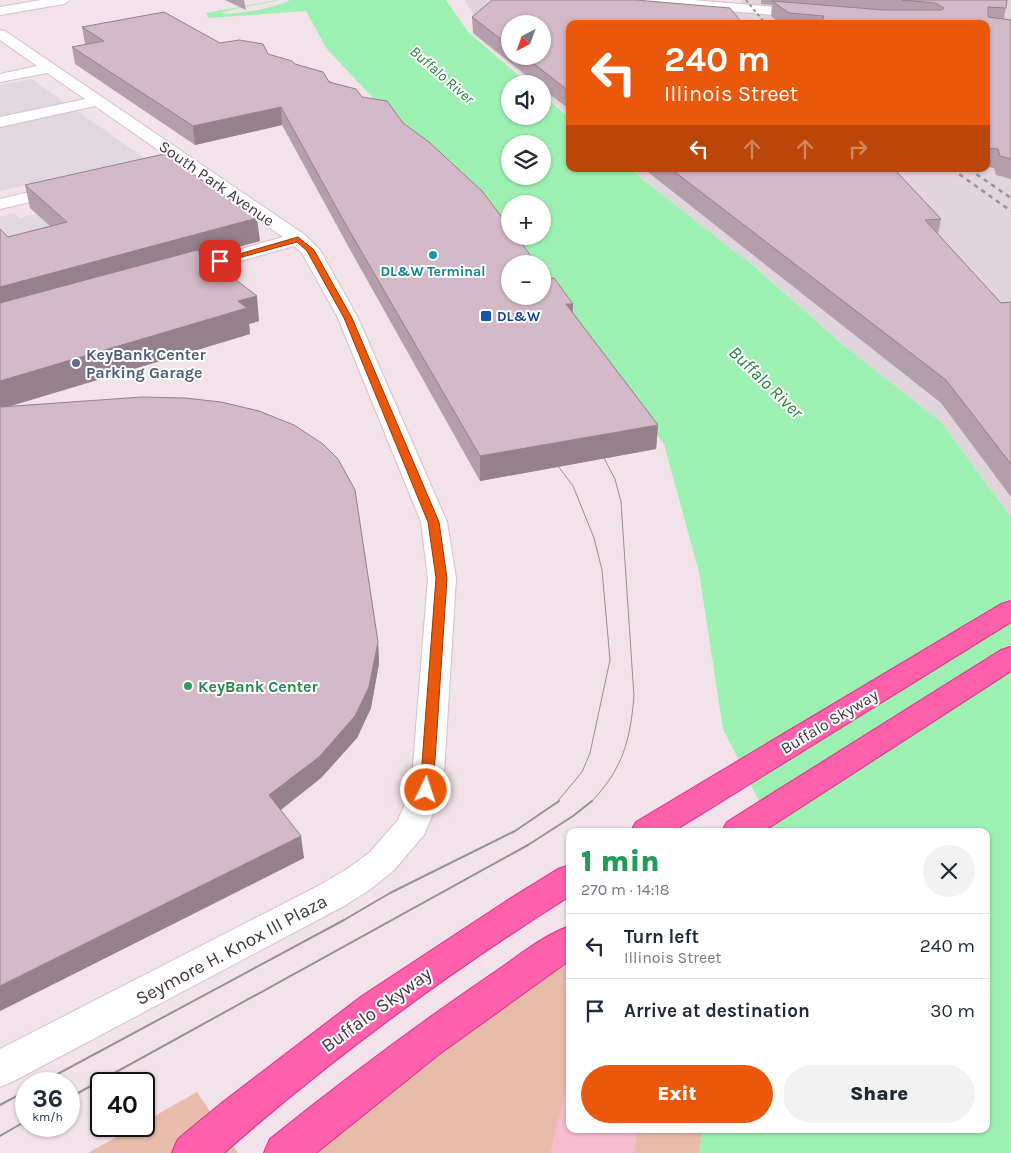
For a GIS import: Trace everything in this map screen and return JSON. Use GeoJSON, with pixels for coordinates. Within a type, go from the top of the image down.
{"type":"FeatureCollection","features":[{"type":"Feature","properties":{"kind":"highway","name":"Buffalo Skyway"},"geometry":{"type":"LineString","coordinates":[[653,828],[1011,610]]}},
{"type":"Feature","properties":{"kind":"highway"},"geometry":{"type":"LineString","coordinates":[[744,828],[1011,656]]}},
{"type":"Feature","properties":{"kind":"highway","name":"Buffalo Skyway"},"geometry":{"type":"LineString","coordinates":[[193,1153],[300,1064],[415,980],[526,905],[566,881]]}},
{"type":"Feature","properties":{"kind":"highway"},"geometry":{"type":"LineString","coordinates":[[284,1153],[426,1040],[566,945]]}},
{"type":"Feature","properties":{"kind":"street"},"geometry":{"type":"LineString","coordinates":[[0,11],[64,0]]}},
{"type":"Feature","properties":{"kind":"street"},"geometry":{"type":"LineString","coordinates":[[648,0],[732,4],[820,15]]}},
{"type":"Feature","properties":{"kind":"street","name":"South Park Avenue"},"geometry":{"type":"LineString","coordinates":[[0,34],[298,239],[310,250],[348,318],[434,522],[442,578],[426,790]]}},
{"type":"Feature","properties":{"kind":"street"},"geometry":{"type":"LineString","coordinates":[[0,78],[50,68]]}},
{"type":"Feature","properties":{"kind":"street"},"geometry":{"type":"LineString","coordinates":[[0,122],[98,101]]}},
{"type":"Feature","properties":{"kind":"street"},"geometry":{"type":"LineString","coordinates":[[164,165],[184,160]]}},
{"type":"Feature","properties":{"kind":"street"},"geometry":{"type":"LineString","coordinates":[[0,204],[77,186]]}},
{"type":"Feature","properties":{"kind":"street"},"geometry":{"type":"LineString","coordinates":[[161,278],[298,239]]}},
{"type":"Feature","properties":{"kind":"street","name":"Seymore H. Knox III Plaza"},"geometry":{"type":"LineString","coordinates":[[0,1069],[331,896],[359,879],[382,861],[412,826],[426,790]]}},
{"type":"Feature","properties":{"kind":"shaded area"},"geometry":{"type":"Polygon","coordinates":[[[465,0],[566,0],[733,14],[743,0],[1011,0],[1011,517],[941,422],[842,344],[746,258],[741,258],[635,172],[990,172],[990,20],[566,20],[566,113],[551,100],[551,75],[522,75],[510,65],[551,65],[551,15],[501,15],[501,57],[474,34],[477,21],[465,0]]]}},
{"type":"Feature","properties":{"kind":"shaded area"},"geometry":{"type":"Polygon","coordinates":[[[32,79],[65,103],[0,116],[0,85],[32,79]]]}},
{"type":"Feature","properties":{"kind":"shaded area"},"geometry":{"type":"Polygon","coordinates":[[[76,110],[144,158],[0,191],[0,126],[76,110]]]}},
{"type":"Feature","properties":{"kind":"shaded area"},"geometry":{"type":"Polygon","coordinates":[[[14,213],[20,218],[37,214],[69,243],[0,260],[0,217],[14,213]]]}},
{"type":"Feature","properties":{"kind":"shaded area"},"geometry":{"type":"Polygon","coordinates":[[[566,949],[566,1133],[702,1133],[699,1153],[288,1153],[566,949]]]}},
{"type":"Feature","properties":{"kind":"shaded area"},"geometry":{"type":"Polygon","coordinates":[[[197,1092],[238,1153],[88,1153],[116,1137],[155,1137],[155,1116],[197,1092]]]}},
{"type":"Feature","properties":{"kind":"sand"},"geometry":{"type":"Polygon","coordinates":[[[566,1089],[566,1133],[637,1133],[634,1153],[550,1153],[566,1089]]]}},
{"type":"Feature","properties":{"kind":"water","name":"Buffalo River"},"geometry":{"type":"Polygon","coordinates":[[[277,0],[280,0],[221,13],[228,14],[257,10],[290,0],[446,0],[468,32],[501,60],[501,65],[507,65],[518,75],[501,75],[501,125],[551,125],[551,102],[566,115],[566,172],[634,172],[741,257],[745,258],[842,344],[941,422],[1011,517],[1011,1153],[699,1153],[702,1133],[990,1133],[990,828],[754,828],[761,805],[723,729],[699,572],[664,444],[551,293],[551,255],[521,255],[511,245],[551,245],[551,195],[501,195],[501,234],[327,49],[306,11],[209,18],[206,13],[277,0]]]}},
{"type":"Feature","properties":{"kind":"building"},"geometry":{"type":"Polygon","coordinates":[[[492,0],[636,0],[730,8],[740,20],[566,20],[566,89],[551,77],[551,75],[536,65],[551,65],[551,15],[501,15],[501,39],[472,17],[492,0]]]}},
{"type":"Feature","properties":{"kind":"building"},"geometry":{"type":"Polygon","coordinates":[[[902,0],[1007,0],[1006,8],[988,7],[988,17],[1011,20],[1011,159],[1000,156],[998,149],[990,148],[990,20],[822,20],[824,16],[789,13],[772,1],[884,10],[942,10],[944,8],[935,3],[902,0]]]}},
{"type":"Feature","properties":{"kind":"building","name":"DL&W Terminal"},"geometry":{"type":"Polygon","coordinates":[[[164,12],[220,43],[239,40],[263,44],[268,54],[323,72],[329,82],[356,89],[362,97],[387,101],[403,123],[429,142],[482,191],[501,216],[501,245],[523,245],[530,255],[501,255],[501,305],[551,305],[551,278],[554,278],[573,304],[566,304],[658,425],[480,456],[346,225],[281,107],[193,126],[72,47],[104,41],[82,27],[164,12]]]}},
{"type":"Feature","properties":{"kind":"building"},"geometry":{"type":"Polygon","coordinates":[[[164,154],[257,218],[0,287],[0,229],[8,237],[67,222],[25,185],[164,154]]]}},
{"type":"Feature","properties":{"kind":"building"},"geometry":{"type":"Polygon","coordinates":[[[675,172],[897,172],[941,219],[925,220],[1001,303],[1011,302],[1011,464],[946,380],[675,172]]]}},
{"type":"Feature","properties":{"kind":"building"},"geometry":{"type":"Polygon","coordinates":[[[197,250],[257,296],[238,301],[247,308],[0,381],[0,303],[197,250]]]}},
{"type":"Feature","properties":{"kind":"building","name":"KeyBank Center"},"geometry":{"type":"Polygon","coordinates":[[[142,397],[185,398],[221,402],[259,411],[294,425],[323,444],[338,459],[355,490],[378,642],[369,687],[355,716],[319,757],[269,795],[301,836],[0,986],[0,407],[142,397]]]}},
{"type":"Feature","properties":{"kind":"tram line"},"geometry":{"type":"LineString","coordinates":[[592,801],[611,778],[623,754],[630,727],[634,696],[621,502],[615,479],[604,458]]}},
{"type":"Feature","properties":{"kind":"tram line"},"geometry":{"type":"LineString","coordinates":[[557,802],[582,772],[590,753],[610,660],[602,570],[594,538],[573,486],[558,466]]}},
{"type":"Feature","properties":{"kind":"tram line"},"geometry":{"type":"LineString","coordinates":[[61,1072],[344,920],[390,893],[515,831],[559,801]]}},
{"type":"Feature","properties":{"kind":"tram line"},"geometry":{"type":"LineString","coordinates":[[80,1092],[528,845],[573,816],[592,801]]}},
{"type":"Feature","properties":{"kind":"tram line"},"geometry":{"type":"LineString","coordinates":[[0,1105],[15,1097]]}},
{"type":"Feature","properties":{"kind":"tram line"},"geometry":{"type":"LineString","coordinates":[[0,1136],[15,1127]]}},
{"type":"Feature","properties":{"kind":"railway"},"geometry":{"type":"LineString","coordinates":[[746,0],[762,20]]}},
{"type":"Feature","properties":{"kind":"railway"},"geometry":{"type":"LineString","coordinates":[[956,172],[1011,211]]}},
{"type":"Feature","properties":{"kind":"railway"},"geometry":{"type":"LineString","coordinates":[[973,172],[1011,198]]}},
{"type":"Feature","properties":{"kind":"place","name":"DL&W Terminal"},"geometry":{"type":"Point","coordinates":[433,255]}},
{"type":"Feature","properties":{"kind":"place","name":"DL&W"},"geometry":{"type":"Point","coordinates":[486,316]}},
{"type":"Feature","properties":{"kind":"place","name":"KeyBank Center Parking Garage"},"geometry":{"type":"Point","coordinates":[76,363]}},
{"type":"Feature","properties":{"kind":"place","name":"KeyBank Center"},"geometry":{"type":"Point","coordinates":[188,686]}},
{"type":"Feature","properties":{"kind":"route"},"geometry":{"type":"LineString","coordinates":[[220,261],[298,239],[310,250],[348,318],[434,522],[440,553],[442,578],[426,790]]}}]}
